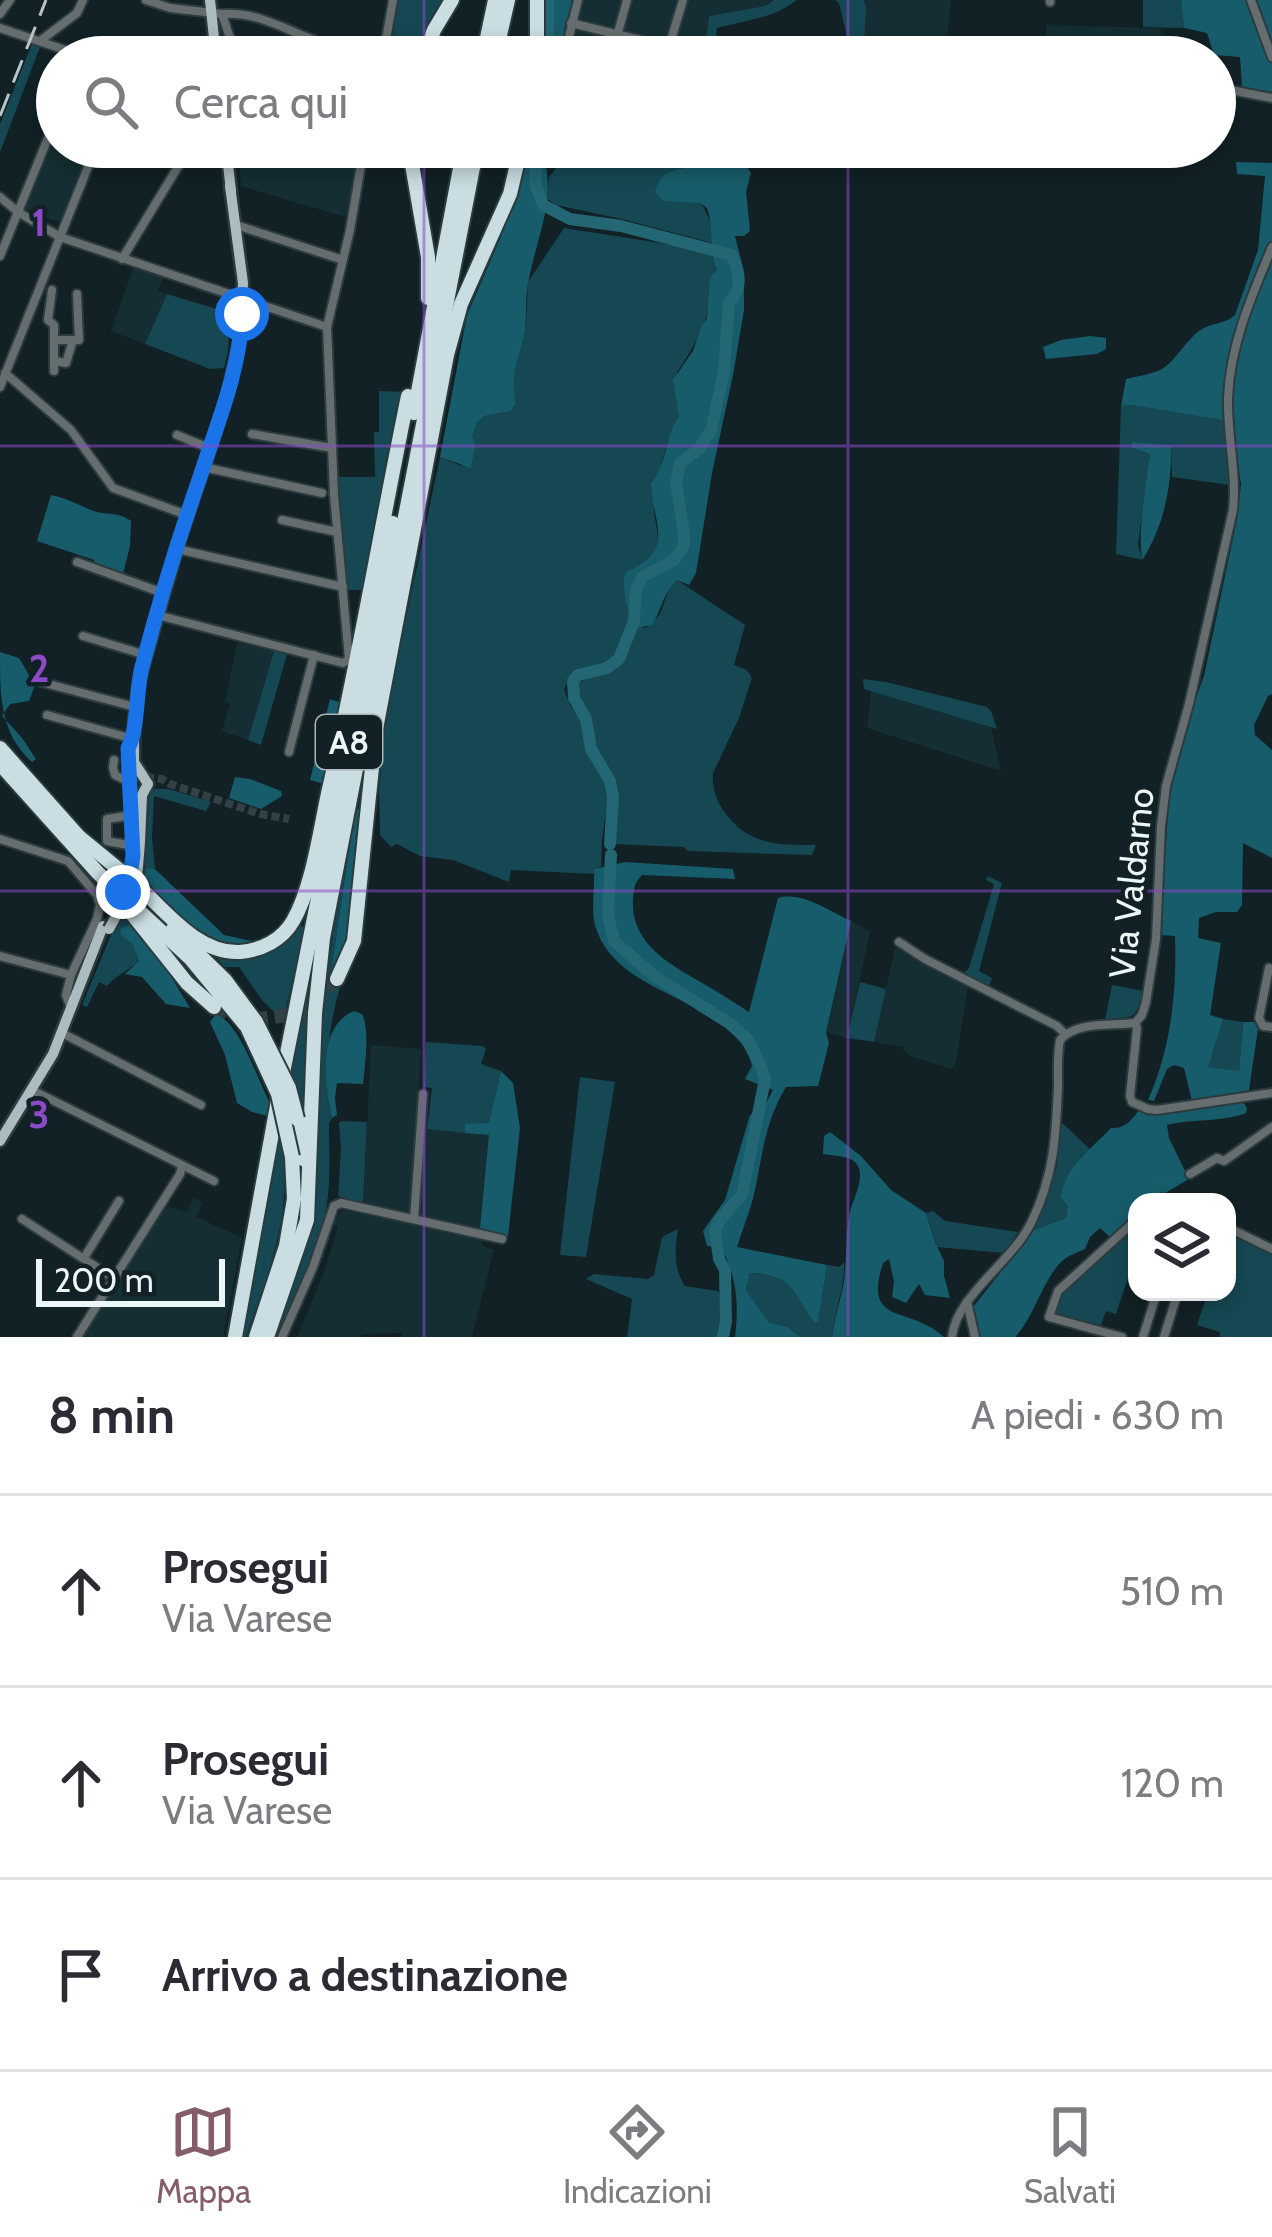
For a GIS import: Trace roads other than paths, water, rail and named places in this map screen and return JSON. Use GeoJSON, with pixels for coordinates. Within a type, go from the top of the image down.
{"type":"FeatureCollection","features":[{"type":"Feature","properties":{"kind":"highway"},"geometry":{"type":"LineString","coordinates":[[432,36],[452,0]]}},
{"type":"Feature","properties":{"kind":"highway"},"geometry":{"type":"LineString","coordinates":[[487,36],[495,0]]}},
{"type":"Feature","properties":{"kind":"highway"},"geometry":{"type":"LineString","coordinates":[[500,36],[508,0]]}},
{"type":"Feature","properties":{"kind":"highway"},"geometry":{"type":"LineString","coordinates":[[537,0],[537,36]]}},
{"type":"Feature","properties":{"kind":"highway"},"geometry":{"type":"LineString","coordinates":[[73,832],[173,920],[222,950],[242,952],[269,944],[296,916],[339,745],[428,296],[428,257],[413,168]]}},
{"type":"Feature","properties":{"kind":"highway","name":"A8"},"geometry":{"type":"LineString","coordinates":[[235,1337],[293,1012],[460,168]]}},
{"type":"Feature","properties":{"kind":"highway","name":"A8"},"geometry":{"type":"LineString","coordinates":[[267,1337],[307,1220],[315,1013],[323,938],[473,168]]}},
{"type":"Feature","properties":{"kind":"highway"},"geometry":{"type":"LineString","coordinates":[[338,979],[354,941],[376,729],[451,338],[461,304],[510,194],[516,168]]}},
{"type":"Feature","properties":{"kind":"highway"},"geometry":{"type":"LineString","coordinates":[[0,748],[73,832],[225,980],[252,1024],[289,1088],[297,1119],[303,1154],[298,1248]]}},
{"type":"Feature","properties":{"kind":"highway"},"geometry":{"type":"LineString","coordinates":[[0,764],[173,966],[214,1007]]}},
{"type":"Feature","properties":{"kind":"highway"},"geometry":{"type":"LineString","coordinates":[[98,873],[190,958],[252,1024],[278,1094],[292,1157],[294,1199],[286,1246],[256,1337]]}},
{"type":"Feature","properties":{"kind":"main road"},"geometry":{"type":"LineString","coordinates":[[0,1142],[47,1066],[106,928],[136,878],[135,783],[128,748],[135,707],[157,615],[231,382],[240,296],[228,168]]}},
{"type":"Feature","properties":{"kind":"main road"},"geometry":{"type":"LineString","coordinates":[[135,783],[136,843]]}},
{"type":"Feature","properties":{"kind":"street"},"geometry":{"type":"LineString","coordinates":[[0,14],[10,0]]}},
{"type":"Feature","properties":{"kind":"street"},"geometry":{"type":"LineString","coordinates":[[47,36],[77,13],[83,0]]}},
{"type":"Feature","properties":{"kind":"street"},"geometry":{"type":"LineString","coordinates":[[146,0],[170,8],[240,13],[304,36]]}},
{"type":"Feature","properties":{"kind":"street"},"geometry":{"type":"LineString","coordinates":[[387,36],[393,0]]}},
{"type":"Feature","properties":{"kind":"street"},"geometry":{"type":"LineString","coordinates":[[569,36],[578,0]]}},
{"type":"Feature","properties":{"kind":"street"},"geometry":{"type":"LineString","coordinates":[[572,23],[617,36],[627,0]]}},
{"type":"Feature","properties":{"kind":"street"},"geometry":{"type":"LineString","coordinates":[[672,36],[683,0]]}},
{"type":"Feature","properties":{"kind":"street"},"geometry":{"type":"LineString","coordinates":[[1251,0],[1272,57]]}},
{"type":"Feature","properties":{"kind":"street"},"geometry":{"type":"LineString","coordinates":[[214,8],[229,36]]}},
{"type":"Feature","properties":{"kind":"street"},"geometry":{"type":"LineString","coordinates":[[0,28],[36,41]]}},
{"type":"Feature","properties":{"kind":"street"},"geometry":{"type":"LineString","coordinates":[[1236,91],[1272,98]]}},
{"type":"Feature","properties":{"kind":"street"},"geometry":{"type":"LineString","coordinates":[[0,256],[36,168]]}},
{"type":"Feature","properties":{"kind":"street"},"geometry":{"type":"LineString","coordinates":[[0,387],[88,168]]}},
{"type":"Feature","properties":{"kind":"street"},"geometry":{"type":"LineString","coordinates":[[122,259],[177,168]]}},
{"type":"Feature","properties":{"kind":"street"},"geometry":{"type":"LineString","coordinates":[[157,615],[347,662],[327,328],[360,168]]}},
{"type":"Feature","properties":{"kind":"street"},"geometry":{"type":"LineString","coordinates":[[0,196],[60,237],[327,328]]}},
{"type":"Feature","properties":{"kind":"street"},"geometry":{"type":"LineString","coordinates":[[235,225],[343,260]]}},
{"type":"Feature","properties":{"kind":"street","name":"Via Valdarno"},"geometry":{"type":"LineString","coordinates":[[1064,1033],[1135,1023],[1146,1002],[1156,939],[1166,786],[1233,510],[1228,394],[1242,320],[1272,247]]}},
{"type":"Feature","properties":{"kind":"street"},"geometry":{"type":"LineString","coordinates":[[48,319],[52,290]]}},
{"type":"Feature","properties":{"kind":"street"},"geometry":{"type":"LineString","coordinates":[[54,340],[80,340],[77,294]]}},
{"type":"Feature","properties":{"kind":"street"},"geometry":{"type":"LineString","coordinates":[[29,314],[54,325],[54,366],[66,363],[74,340]]}},
{"type":"Feature","properties":{"kind":"street"},"geometry":{"type":"LineString","coordinates":[[5,373],[71,430],[113,488],[187,515]]}},
{"type":"Feature","properties":{"kind":"street"},"geometry":{"type":"LineString","coordinates":[[252,434],[332,448]]}},
{"type":"Feature","properties":{"kind":"street"},"geometry":{"type":"LineString","coordinates":[[177,435],[209,448]]}},
{"type":"Feature","properties":{"kind":"street"},"geometry":{"type":"LineString","coordinates":[[203,467],[322,494]]}},
{"type":"Feature","properties":{"kind":"street"},"geometry":{"type":"LineString","coordinates":[[281,520],[337,532]]}},
{"type":"Feature","properties":{"kind":"street"},"geometry":{"type":"LineString","coordinates":[[177,549],[344,587]]}},
{"type":"Feature","properties":{"kind":"street"},"geometry":{"type":"LineString","coordinates":[[77,562],[164,593]]}},
{"type":"Feature","properties":{"kind":"street"},"geometry":{"type":"LineString","coordinates":[[83,636],[146,655]]}},
{"type":"Feature","properties":{"kind":"street"},"geometry":{"type":"LineString","coordinates":[[289,752],[314,655]]}},
{"type":"Feature","properties":{"kind":"street"},"geometry":{"type":"LineString","coordinates":[[37,681],[135,707]]}},
{"type":"Feature","properties":{"kind":"street"},"geometry":{"type":"LineString","coordinates":[[47,715],[133,740]]}},
{"type":"Feature","properties":{"kind":"street"},"geometry":{"type":"LineString","coordinates":[[114,760],[115,775],[135,783]]}},
{"type":"Feature","properties":{"kind":"street"},"geometry":{"type":"LineString","coordinates":[[133,814],[106,819],[107,841],[136,843]]}},
{"type":"Feature","properties":{"kind":"street"},"geometry":{"type":"LineString","coordinates":[[0,839],[68,861],[97,895],[97,919],[66,994],[71,1009]]}},
{"type":"Feature","properties":{"kind":"street"},"geometry":{"type":"LineString","coordinates":[[899,942],[1064,1033],[1058,1046],[1057,1131],[1049,1181],[1030,1226],[958,1312],[952,1337]]}},
{"type":"Feature","properties":{"kind":"street"},"geometry":{"type":"LineString","coordinates":[[0,956],[71,976]]}},
{"type":"Feature","properties":{"kind":"street"},"geometry":{"type":"LineString","coordinates":[[1269,968],[1259,1018],[1263,1026],[1272,1028]]}},
{"type":"Feature","properties":{"kind":"street"},"geometry":{"type":"LineString","coordinates":[[1135,1023],[1130,1096],[1141,1107],[1157,1110],[1272,1093]]}},
{"type":"Feature","properties":{"kind":"street"},"geometry":{"type":"LineString","coordinates":[[62,1033],[201,1105]]}},
{"type":"Feature","properties":{"kind":"street"},"geometry":{"type":"LineString","coordinates":[[32,1090],[214,1180]]}},
{"type":"Feature","properties":{"kind":"street"},"geometry":{"type":"LineString","coordinates":[[413,1220],[423,1094]]}},
{"type":"Feature","properties":{"kind":"street"},"geometry":{"type":"LineString","coordinates":[[1190,1174],[1217,1158],[1224,1161],[1272,1127]]}},
{"type":"Feature","properties":{"kind":"street"},"geometry":{"type":"LineString","coordinates":[[77,1337],[182,1166]]}},
{"type":"Feature","properties":{"kind":"street"},"geometry":{"type":"LineString","coordinates":[[84,1258],[119,1201]]}},
{"type":"Feature","properties":{"kind":"street"},"geometry":{"type":"LineString","coordinates":[[282,1337],[334,1206],[341,1203],[502,1239]]}},
{"type":"Feature","properties":{"kind":"street"},"geometry":{"type":"LineString","coordinates":[[22,1219],[115,1279]]}},
{"type":"Feature","properties":{"kind":"street"},"geometry":{"type":"LineString","coordinates":[[1122,1337],[1048,1317],[1058,1292],[1128,1227]]}},
{"type":"Feature","properties":{"kind":"street"},"geometry":{"type":"LineString","coordinates":[[1236,1232],[1272,1250]]}},
{"type":"Feature","properties":{"kind":"street"},"geometry":{"type":"LineString","coordinates":[[1143,1337],[1153,1301]]}},
{"type":"Feature","properties":{"kind":"street"},"geometry":{"type":"LineString","coordinates":[[1164,1337],[1175,1301]]}},
{"type":"Feature","properties":{"kind":"street"},"geometry":{"type":"LineString","coordinates":[[967,1302],[975,1337]]}},
{"type":"Feature","properties":{"kind":"waterway"},"geometry":{"type":"LineString","coordinates":[[548,0],[548,36]]}},
{"type":"Feature","properties":{"kind":"waterway"},"geometry":{"type":"LineString","coordinates":[[536,168],[535,183],[543,205],[570,219],[621,226],[732,255],[738,274],[729,303],[724,372],[711,431],[698,450],[680,463],[676,483],[684,546],[674,560],[642,577],[634,621],[619,659],[573,681],[591,749],[610,781],[610,844]]}},
{"type":"Feature","properties":{"kind":"waterway"},"geometry":{"type":"LineString","coordinates":[[611,855],[608,916],[614,941],[654,976],[747,1039],[765,1079],[742,1195],[715,1231],[725,1270],[723,1337]]}},
{"type":"Feature","properties":{"kind":"tunnel"},"geometry":{"type":"LineString","coordinates":[[146,777],[289,819]]}},
{"type":"Feature","properties":{"kind":"tunnel"},"geometry":{"type":"LineString","coordinates":[[214,1007],[252,1020],[301,1013],[337,979]]}},
{"type":"Feature","properties":{"kind":"railway"},"geometry":{"type":"LineString","coordinates":[[0,116],[46,0]]}}]}
